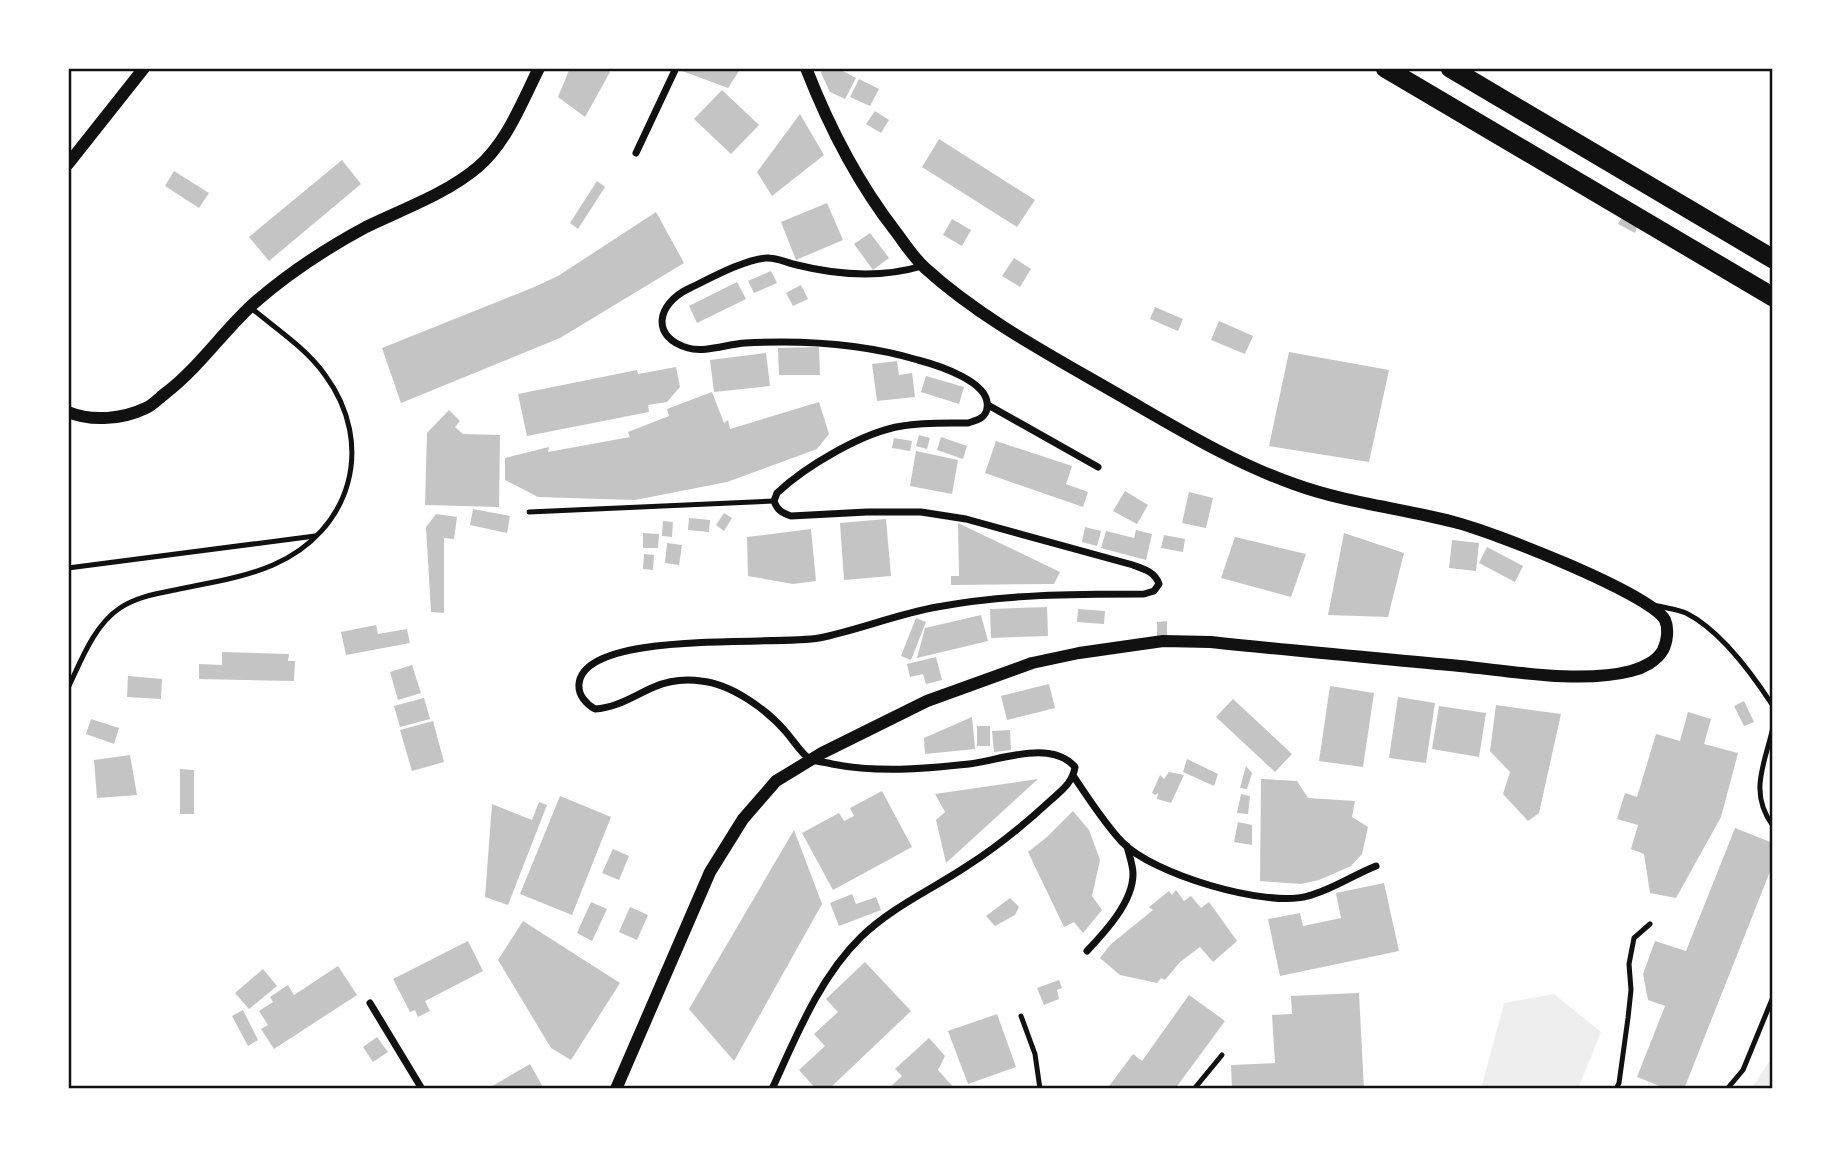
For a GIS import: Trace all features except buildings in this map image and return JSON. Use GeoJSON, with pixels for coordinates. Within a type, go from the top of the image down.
{"type":"FeatureCollection","features":[{"type":"Feature","properties":{"kind":"highway"},"geometry":{"type":"LineString","coordinates":[[1385,68],[1773,297]]}},
{"type":"Feature","properties":{"kind":"highway"},"geometry":{"type":"LineString","coordinates":[[1450,68],[1773,259]]}},
{"type":"Feature","properties":{"kind":"street"},"geometry":{"type":"LineString","coordinates":[[68,164],[144,68]]}},
{"type":"Feature","properties":{"kind":"street"},"geometry":{"type":"LineString","coordinates":[[68,412],[92,418],[120,417],[147,408],[209,352],[250,307],[287,276],[363,229],[455,183],[478,167],[509,128],[539,68]]}},
{"type":"Feature","properties":{"kind":"street"},"geometry":{"type":"LineString","coordinates":[[636,153],[676,68]]}},
{"type":"Feature","properties":{"kind":"street"},"geometry":{"type":"LineString","coordinates":[[616,1089],[710,872],[728,840],[759,799],[776,780],[810,759],[927,701],[1032,663],[1163,641],[1212,642],[1562,676],[1634,670],[1658,656],[1665,646],[1665,620],[1648,604],[1571,566],[1488,532],[1454,522],[1336,497],[1252,467],[1188,434],[1024,339],[962,298],[922,266],[886,219],[838,143],[806,68]]}},
{"type":"Feature","properties":{"kind":"street"},"geometry":{"type":"LineString","coordinates":[[772,1089],[818,996],[860,937],[916,896],[995,847],[1038,812],[1074,777],[1075,767],[1070,761],[1056,754],[1046,753],[894,771],[868,770],[810,759],[764,710],[753,702],[704,681],[657,685],[613,706],[595,709],[584,701],[581,695],[580,679],[589,667],[604,656],[647,646],[817,638],[909,613],[964,602],[1070,594],[1144,594],[1154,592],[1158,584],[1154,575],[1133,565],[966,519],[921,512],[791,516],[782,513],[774,502],[777,493],[824,460],[853,444],[900,426],[968,423],[979,420],[986,414],[988,405],[985,396],[966,379],[943,367],[912,358],[816,343],[744,343],[694,349],[678,345],[660,321],[662,313],[681,292],[754,260],[768,257],[797,266],[848,274],[889,273],[922,266]]}},
{"type":"Feature","properties":{"kind":"street"},"geometry":{"type":"LineString","coordinates":[[988,405],[1098,467]]}},
{"type":"Feature","properties":{"kind":"street"},"geometry":{"type":"LineString","coordinates":[[1074,777],[1127,846],[1168,871],[1194,880],[1258,897],[1286,899],[1306,897],[1376,866]]}},
{"type":"Feature","properties":{"kind":"street"},"geometry":{"type":"LineString","coordinates":[[1087,951],[1110,927],[1132,887],[1133,872],[1127,846]]}},
{"type":"Feature","properties":{"kind":"street"},"geometry":{"type":"LineString","coordinates":[[370,1003],[422,1089]]}},
{"type":"Feature","properties":{"kind":"lane"},"geometry":{"type":"LineString","coordinates":[[68,688],[86,650],[116,610],[134,599],[274,565],[316,536],[334,516],[347,488],[353,461],[347,418],[325,375],[307,354],[250,307]]}},
{"type":"Feature","properties":{"kind":"lane"},"geometry":{"type":"LineString","coordinates":[[529,512],[774,502]]}},
{"type":"Feature","properties":{"kind":"lane"},"geometry":{"type":"LineString","coordinates":[[68,568],[316,536]]}},
{"type":"Feature","properties":{"kind":"lane"},"geometry":{"type":"LineString","coordinates":[[1648,604],[1684,612],[1697,620],[1744,664],[1773,706]]}},
{"type":"Feature","properties":{"kind":"lane"},"geometry":{"type":"LineString","coordinates":[[1773,727],[1760,781],[1759,800],[1773,826]]}},
{"type":"Feature","properties":{"kind":"lane"},"geometry":{"type":"LineString","coordinates":[[1616,1089],[1625,1044],[1631,990],[1629,964],[1634,938],[1650,924]]}},
{"type":"Feature","properties":{"kind":"lane"},"geometry":{"type":"LineString","coordinates":[[1727,1089],[1743,1070],[1773,997]]}},
{"type":"Feature","properties":{"kind":"lane"},"geometry":{"type":"LineString","coordinates":[[1021,1016],[1035,1054],[1040,1089]]}},
{"type":"Feature","properties":{"kind":"lane"},"geometry":{"type":"LineString","coordinates":[[1194,1089],[1222,1055]]}},
{"type":"Feature","properties":{"kind":"shaded area"},"geometry":{"type":"Polygon","coordinates":[[[1554,994],[1601,1032],[1578,1089],[1481,1089],[1504,1003],[1554,994]]]}},
{"type":"Feature","properties":{"kind":"shaded area"},"geometry":{"type":"Polygon","coordinates":[[[1773,1056],[1773,1089],[1751,1089],[1773,1056]]]}}]}
